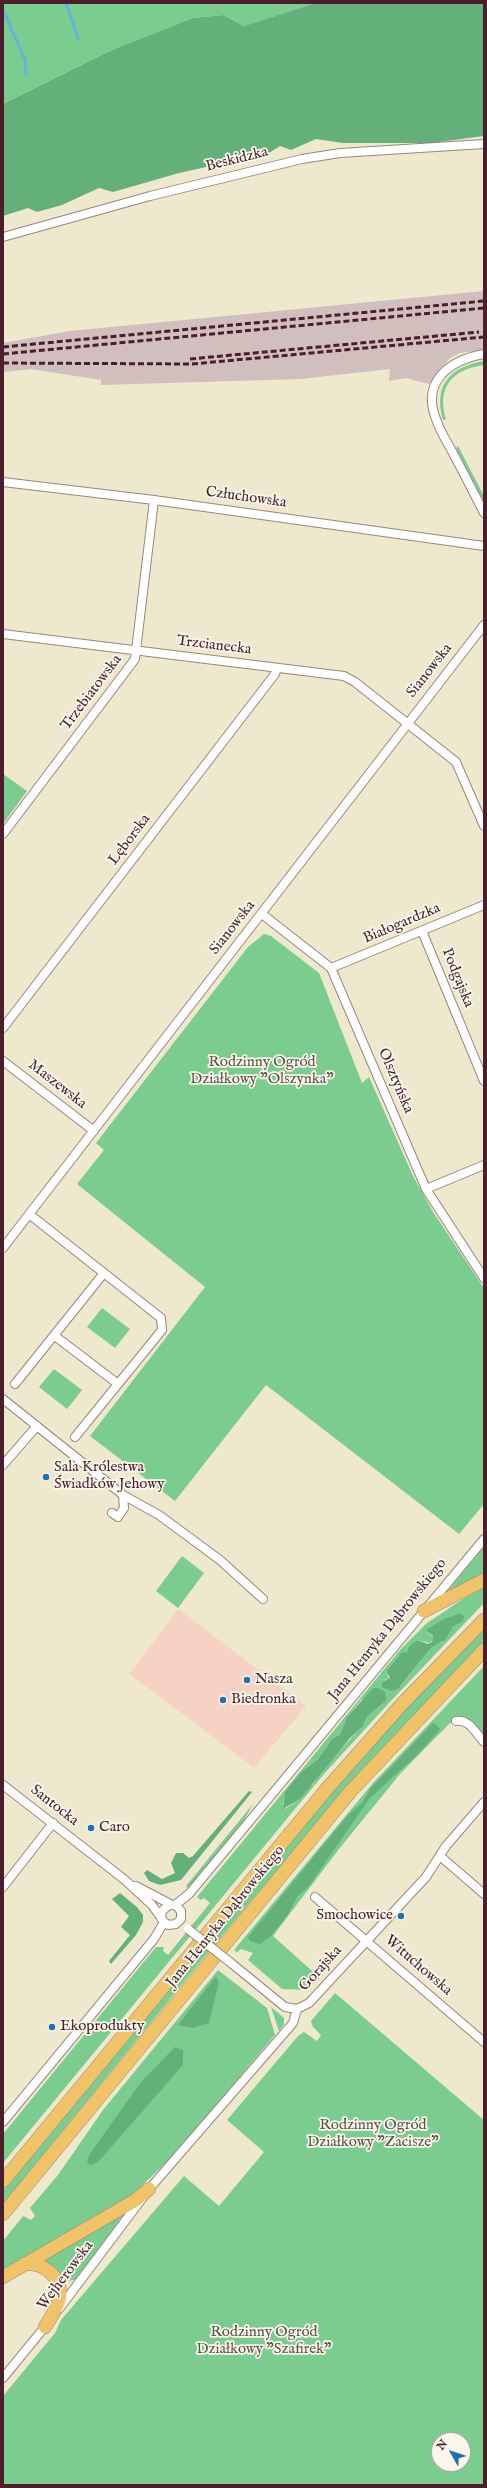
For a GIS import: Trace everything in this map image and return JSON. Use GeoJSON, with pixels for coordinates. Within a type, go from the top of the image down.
{"type":"FeatureCollection","features":[{"type":"Feature","properties":{"kind":"main road"},"geometry":{"type":"LineString","coordinates":[[424,1611],[484,1580]]}},
{"type":"Feature","properties":{"kind":"main road","name":"Jana Henryka Dąbrowskiego"},"geometry":{"type":"LineString","coordinates":[[3,2181],[325,1791],[402,1704],[484,1620]]}},
{"type":"Feature","properties":{"kind":"main road","name":"Jana Henryka Dąbrowskiego"},"geometry":{"type":"LineString","coordinates":[[3,2214],[350,1792],[484,1650]]}},
{"type":"Feature","properties":{"kind":"main road"},"geometry":{"type":"LineString","coordinates":[[3,2277],[134,2201],[149,2188]]}},
{"type":"Feature","properties":{"kind":"main road"},"geometry":{"type":"LineString","coordinates":[[24,2264],[32,2263],[45,2268],[57,2283],[58,2301],[45,2328]]}},
{"type":"Feature","properties":{"kind":"street","name":"Beskidzka"},"geometry":{"type":"LineString","coordinates":[[3,236],[157,194],[302,159],[340,153],[484,144]]}},
{"type":"Feature","properties":{"kind":"street"},"geometry":{"type":"LineString","coordinates":[[484,354],[463,359],[448,367],[436,384],[433,397],[436,419],[484,513]]}},
{"type":"Feature","properties":{"kind":"street","name":"Człuchowska"},"geometry":{"type":"LineString","coordinates":[[3,482],[154,500],[484,546]]}},
{"type":"Feature","properties":{"kind":"street","name":"Trzebiatowska"},"geometry":{"type":"LineString","coordinates":[[3,834],[135,659],[154,500]]}},
{"type":"Feature","properties":{"kind":"street","name":"Sianowska"},"geometry":{"type":"LineString","coordinates":[[3,1248],[484,625]]}},
{"type":"Feature","properties":{"kind":"street","name":"Trzcianecka"},"geometry":{"type":"LineString","coordinates":[[3,634],[344,676],[355,682],[456,762],[484,826]]}},
{"type":"Feature","properties":{"kind":"street","name":"Lęborska"},"geometry":{"type":"LineString","coordinates":[[3,1028],[275,674],[277,668]]}},
{"type":"Feature","properties":{"kind":"street","name":"Białogardzka"},"geometry":{"type":"LineString","coordinates":[[331,968],[484,905]]}},
{"type":"Feature","properties":{"kind":"street","name":"Olsztyńska"},"geometry":{"type":"LineString","coordinates":[[262,914],[331,968],[426,1189],[484,1278]]}},
{"type":"Feature","properties":{"kind":"street","name":"Podgajska"},"geometry":{"type":"LineString","coordinates":[[422,930],[484,1081]]}},
{"type":"Feature","properties":{"kind":"street","name":"Maszewska"},"geometry":{"type":"LineString","coordinates":[[3,1061],[94,1131]]}},
{"type":"Feature","properties":{"kind":"street"},"geometry":{"type":"LineString","coordinates":[[426,1189],[484,1165]]}},
{"type":"Feature","properties":{"kind":"street"},"geometry":{"type":"LineString","coordinates":[[29,1214],[161,1318],[163,1324],[162,1330],[75,1437]]}},
{"type":"Feature","properties":{"kind":"street"},"geometry":{"type":"LineString","coordinates":[[15,1384],[104,1273]]}},
{"type":"Feature","properties":{"kind":"street"},"geometry":{"type":"LineString","coordinates":[[55,1336],[118,1384]]}},
{"type":"Feature","properties":{"kind":"street"},"geometry":{"type":"LineString","coordinates":[[3,1399],[123,1495],[159,1515],[220,1560],[263,1599]]}},
{"type":"Feature","properties":{"kind":"street"},"geometry":{"type":"LineString","coordinates":[[3,1465],[36,1426]]}},
{"type":"Feature","properties":{"kind":"street"},"geometry":{"type":"LineString","coordinates":[[112,1513],[118,1517],[124,1508],[123,1495]]}},
{"type":"Feature","properties":{"kind":"street","name":"Jana Henryka Dąbrowskiego"},"geometry":{"type":"LineString","coordinates":[[173,1905],[189,1894],[484,1539]]}},
{"type":"Feature","properties":{"kind":"street"},"geometry":{"type":"LineString","coordinates":[[456,1721],[462,1720],[467,1723],[484,1742]]}},
{"type":"Feature","properties":{"kind":"street","name":"Santocka"},"geometry":{"type":"LineString","coordinates":[[3,1785],[125,1880],[163,1920]]}},
{"type":"Feature","properties":{"kind":"street","name":"Gorajska"},"geometry":{"type":"LineString","coordinates":[[149,2188],[294,2024],[297,2009],[316,1998],[367,1940],[426,1877],[440,1856],[484,1802]]}},
{"type":"Feature","properties":{"kind":"street"},"geometry":{"type":"LineString","coordinates":[[3,1887],[53,1823]]}},
{"type":"Feature","properties":{"kind":"street"},"geometry":{"type":"LineString","coordinates":[[440,1856],[484,1894]]}},
{"type":"Feature","properties":{"kind":"street","name":"Santocka"},"geometry":{"type":"LineString","coordinates":[[125,1880],[173,1905]]}},
{"type":"Feature","properties":{"kind":"street","name":"Wituchowska"},"geometry":{"type":"LineString","coordinates":[[315,1897],[367,1940],[484,2042]]}},
{"type":"Feature","properties":{"kind":"street"},"geometry":{"type":"LineString","coordinates":[[3,2122],[154,1939],[163,1920],[163,1908],[173,1905],[181,1911],[179,1922]]}},
{"type":"Feature","properties":{"kind":"street"},"geometry":{"type":"LineString","coordinates":[[163,1920],[172,1925],[179,1922]]}},
{"type":"Feature","properties":{"kind":"street"},"geometry":{"type":"LineString","coordinates":[[179,1922],[285,2007],[297,2009]]}},
{"type":"Feature","properties":{"kind":"street","name":"Wejherowska"},"geometry":{"type":"LineString","coordinates":[[3,2378],[45,2328],[149,2188]]}},
{"type":"Feature","properties":{"kind":"shaded area"},"geometry":{"type":"Polygon","coordinates":[[[484,291],[484,350],[459,353],[449,359],[429,384],[406,378],[389,381],[390,369],[301,379],[101,385],[101,380],[31,369],[3,372],[3,343],[70,331],[484,291]]]}},
{"type":"Feature","properties":{"kind":"shaded area"},"geometry":{"type":"Polygon","coordinates":[[[178,1609],[306,1706],[254,1768],[129,1674],[178,1609]]]}},
{"type":"Feature","properties":{"kind":"green space"},"geometry":{"type":"Polygon","coordinates":[[[3,3],[315,3],[244,26],[223,15],[193,18],[114,49],[3,104],[3,3]]]}},
{"type":"Feature","properties":{"kind":"green space"},"geometry":{"type":"Polygon","coordinates":[[[315,3],[484,3],[484,136],[431,143],[343,143],[316,139],[291,150],[280,146],[269,153],[179,173],[113,192],[99,188],[62,205],[37,212],[28,208],[3,216],[3,104],[114,49],[193,18],[223,15],[244,26],[315,3]]]}},
{"type":"Feature","properties":{"kind":"green space"},"geometry":{"type":"Polygon","coordinates":[[[484,361],[484,365],[473,367],[456,375],[445,389],[443,408],[446,419],[443,420],[440,408],[440,397],[447,380],[453,373],[462,368],[484,361]]]}},
{"type":"Feature","properties":{"kind":"green space"},"geometry":{"type":"Polygon","coordinates":[[[458,446],[484,496],[484,502],[456,448],[458,446]]]}},
{"type":"Feature","properties":{"kind":"green space"},"geometry":{"type":"Polygon","coordinates":[[[3,774],[27,791],[3,824],[3,774]]]}},
{"type":"Feature","properties":{"kind":"green space","name":"Rodzinny Ogród Działkowy \"Olszynka\""},"geometry":{"type":"Polygon","coordinates":[[[264,934],[271,936],[319,973],[362,1083],[369,1077],[413,1176],[433,1212],[484,1288],[484,1504],[459,1534],[266,1385],[175,1501],[90,1436],[205,1287],[77,1184],[104,1150],[96,1143],[248,947],[264,934]]]}},
{"type":"Feature","properties":{"kind":"green space"},"geometry":{"type":"Polygon","coordinates":[[[102,1308],[130,1329],[115,1348],[87,1327],[102,1308]]]}},
{"type":"Feature","properties":{"kind":"green space"},"geometry":{"type":"Polygon","coordinates":[[[54,1369],[82,1390],[67,1409],[39,1387],[54,1369]]]}},
{"type":"Feature","properties":{"kind":"green space"},"geometry":{"type":"Polygon","coordinates":[[[483,1547],[484,1573],[439,1602],[483,1547]]]}},
{"type":"Feature","properties":{"kind":"green space"},"geometry":{"type":"Polygon","coordinates":[[[182,1556],[204,1573],[178,1608],[156,1591],[182,1556]]]}},
{"type":"Feature","properties":{"kind":"green space"},"geometry":{"type":"Polygon","coordinates":[[[484,1585],[484,1603],[323,1775],[3,2163],[3,2134],[156,1947],[164,1947],[163,1951],[168,1955],[210,1903],[204,1898],[201,1900],[197,1897],[400,1650],[427,1623],[484,1585]],[[460,1613],[429,1629],[428,1632],[434,1638],[430,1643],[417,1640],[409,1646],[409,1652],[399,1655],[386,1671],[389,1679],[383,1680],[400,1687],[431,1648],[442,1642],[453,1627],[461,1622],[460,1613]],[[362,1699],[347,1717],[340,1734],[332,1739],[318,1759],[300,1773],[286,1792],[283,1804],[285,1809],[300,1799],[306,1789],[313,1784],[320,1772],[364,1724],[367,1717],[384,1703],[362,1699]]]}},
{"type":"Feature","properties":{"kind":"green space"},"geometry":{"type":"Polygon","coordinates":[[[460,1613],[464,1616],[463,1621],[453,1627],[445,1640],[431,1648],[398,1689],[391,1691],[382,1687],[382,1682],[390,1678],[386,1671],[401,1653],[408,1652],[409,1646],[417,1640],[428,1644],[432,1642],[433,1636],[426,1630],[442,1620],[460,1613]]]}},
{"type":"Feature","properties":{"kind":"green space"},"geometry":{"type":"Polygon","coordinates":[[[484,1629],[484,1642],[420,1709],[297,1847],[178,1989],[3,2204],[3,2190],[312,1814],[399,1716],[484,1629]]]}},
{"type":"Feature","properties":{"kind":"green space"},"geometry":{"type":"Polygon","coordinates":[[[484,1666],[484,1736],[467,1720],[454,1721],[450,1723],[400,1774],[339,1849],[273,1936],[320,1978],[305,1990],[282,1989],[248,1960],[253,1953],[241,1949],[237,1952],[234,1950],[373,1783],[484,1666]]]}},
{"type":"Feature","properties":{"kind":"green space"},"geometry":{"type":"Polygon","coordinates":[[[373,1688],[378,1688],[385,1692],[386,1701],[367,1717],[363,1726],[350,1738],[300,1799],[283,1809],[285,1792],[300,1773],[318,1759],[332,1739],[340,1734],[347,1717],[373,1688]]]}},
{"type":"Feature","properties":{"kind":"green space"},"geometry":{"type":"Polygon","coordinates":[[[433,1723],[440,1729],[417,1755],[369,1799],[309,1886],[298,1896],[287,1916],[271,1936],[260,1944],[250,1941],[248,1937],[348,1815],[362,1803],[370,1789],[433,1723]]]}},
{"type":"Feature","properties":{"kind":"green space"},"geometry":{"type":"Polygon","coordinates":[[[249,1791],[252,1792],[181,1880],[160,1885],[149,1881],[144,1873],[147,1870],[162,1879],[175,1873],[171,1863],[176,1853],[183,1853],[189,1858],[193,1856],[249,1791]]]}},
{"type":"Feature","properties":{"kind":"green space"},"geometry":{"type":"Polygon","coordinates":[[[253,1804],[239,1829],[190,1889],[186,1886],[253,1804]]]}},
{"type":"Feature","properties":{"kind":"green space"},"geometry":{"type":"Polygon","coordinates":[[[120,1893],[137,1907],[143,1915],[143,1922],[136,1935],[111,1964],[109,1961],[130,1935],[121,1927],[129,1916],[112,1899],[120,1893]]]}},
{"type":"Feature","properties":{"kind":"green space"},"geometry":{"type":"Polygon","coordinates":[[[218,1970],[267,2008],[275,2035],[172,2157],[132,2195],[3,2273],[3,2241],[23,2216],[31,2220],[35,2216],[30,2208],[58,2175],[103,2110],[218,1970]]]}},
{"type":"Feature","properties":{"kind":"green space"},"geometry":{"type":"Polygon","coordinates":[[[216,1976],[219,1982],[209,2023],[193,2028],[178,2025],[216,1976]]]}},
{"type":"Feature","properties":{"kind":"green space","name":"Rodzinny Ogród Działkowy \"Szafirek\""},"geometry":{"type":"Polygon","coordinates":[[[335,1993],[484,2120],[484,2485],[3,2485],[3,2396],[55,2333],[61,2320],[184,2176],[219,2206],[264,2152],[227,2120],[298,2036],[304,2032],[317,2041],[321,2035],[313,2027],[311,2021],[335,1993]]]}},
{"type":"Feature","properties":{"kind":"green space"},"geometry":{"type":"Polygon","coordinates":[[[271,2007],[284,2018],[284,2024],[279,2031],[271,2007]]]}},
{"type":"Feature","properties":{"kind":"green space"},"geometry":{"type":"Polygon","coordinates":[[[175,2047],[183,2050],[183,2065],[98,2162],[91,2165],[87,2163],[89,2155],[141,2082],[175,2047]]]}},
{"type":"Feature","properties":{"kind":"green space"},"geometry":{"type":"Polygon","coordinates":[[[127,2209],[98,2251],[75,2280],[66,2281],[40,2260],[127,2209]]]}},
{"type":"Feature","properties":{"kind":"waterway"},"geometry":{"type":"LineString","coordinates":[[66,3],[78,39]]}},
{"type":"Feature","properties":{"kind":"waterway"},"geometry":{"type":"LineString","coordinates":[[3,10],[25,60],[26,74]]}},
{"type":"Feature","properties":{"kind":"railway"},"geometry":{"type":"LineString","coordinates":[[3,347],[484,301]]}},
{"type":"Feature","properties":{"kind":"railway"},"geometry":{"type":"LineString","coordinates":[[3,354],[484,308]]}},
{"type":"Feature","properties":{"kind":"railway"},"geometry":{"type":"LineString","coordinates":[[190,359],[479,332]]}},
{"type":"Feature","properties":{"kind":"railway"},"geometry":{"type":"LineString","coordinates":[[3,363],[192,364],[484,337]]}},
{"type":"Feature","properties":{"kind":"place","name":"Sala Królestwa Świadków Jehowy"},"geometry":{"type":"Point","coordinates":[46,1477]}},
{"type":"Feature","properties":{"kind":"place","name":"Nasza"},"geometry":{"type":"Point","coordinates":[247,1680]}},
{"type":"Feature","properties":{"kind":"place","name":"Biedronka"},"geometry":{"type":"Point","coordinates":[223,1700]}},
{"type":"Feature","properties":{"kind":"place","name":"Caro"},"geometry":{"type":"Point","coordinates":[91,1828]}},
{"type":"Feature","properties":{"kind":"place","name":"Smochowice"},"geometry":{"type":"Point","coordinates":[401,1916]}},
{"type":"Feature","properties":{"kind":"place","name":"Ekoprodukty"},"geometry":{"type":"Point","coordinates":[52,2027]}},
{"type":"Feature","properties":{"kind":"park label","name":"Rodzinny Ogród Działkowy \"Zacisze\""},"geometry":{"type":"Point","coordinates":[373,2134]}}]}
